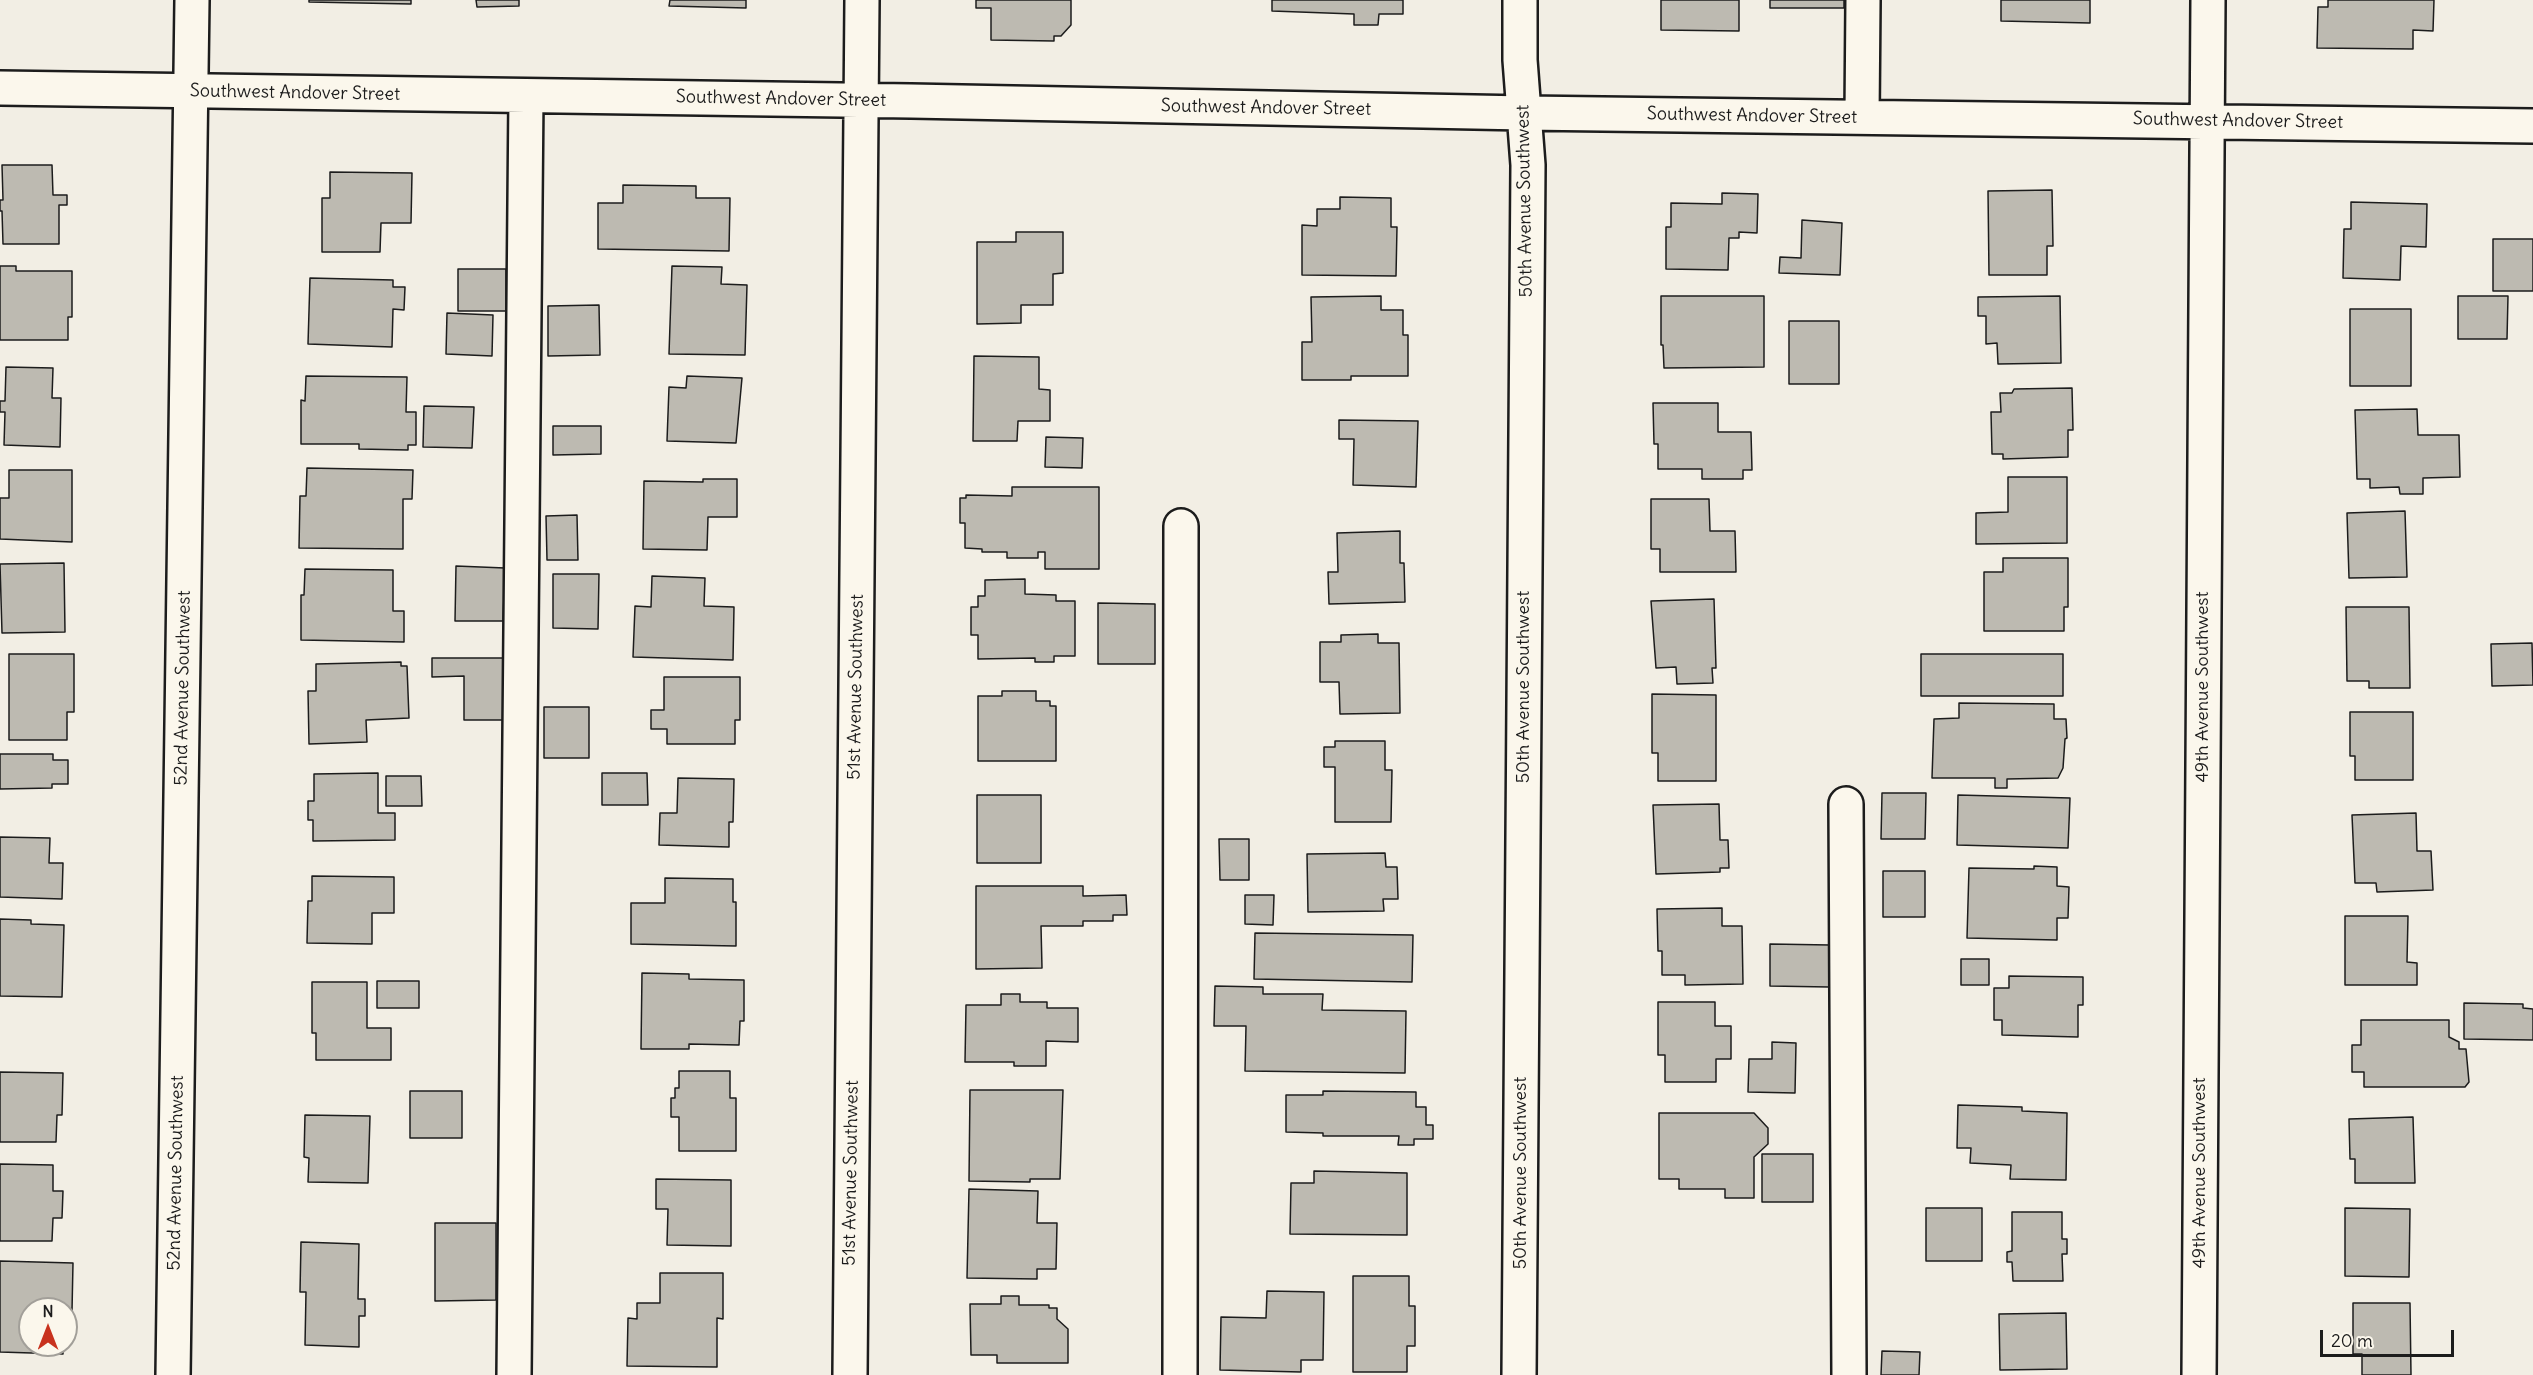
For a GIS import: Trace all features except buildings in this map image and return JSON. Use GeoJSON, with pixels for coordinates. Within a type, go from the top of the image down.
{"type":"FeatureCollection","features":[{"type":"Feature","properties":{"kind":"street","name":"52nd Avenue Southwest"},"geometry":{"type":"LineString","coordinates":[[173,1375],[192,0]]}},
{"type":"Feature","properties":{"kind":"street","name":"51st Avenue Southwest"},"geometry":{"type":"LineString","coordinates":[[850,1375],[862,0]]}},
{"type":"Feature","properties":{"kind":"street","name":"50th Avenue Southwest"},"geometry":{"type":"LineString","coordinates":[[1519,1375],[1528,177],[1520,60],[1520,0]]}},
{"type":"Feature","properties":{"kind":"street"},"geometry":{"type":"LineString","coordinates":[[1862,117],[1863,0]]}},
{"type":"Feature","properties":{"kind":"street","name":"49th Avenue Southwest"},"geometry":{"type":"LineString","coordinates":[[2199,1375],[2208,0]]}},
{"type":"Feature","properties":{"kind":"street","name":"Southwest Andover Street"},"geometry":{"type":"LineString","coordinates":[[0,88],[861,100],[1525,113],[2533,126]]}},
{"type":"Feature","properties":{"kind":"street"},"geometry":{"type":"LineString","coordinates":[[514,1375],[526,96]]}},
{"type":"Feature","properties":{"kind":"street"},"geometry":{"type":"LineString","coordinates":[[1180,1375],[1181,526]]}},
{"type":"Feature","properties":{"kind":"street"},"geometry":{"type":"LineString","coordinates":[[1846,804],[1849,1375]]}}]}
